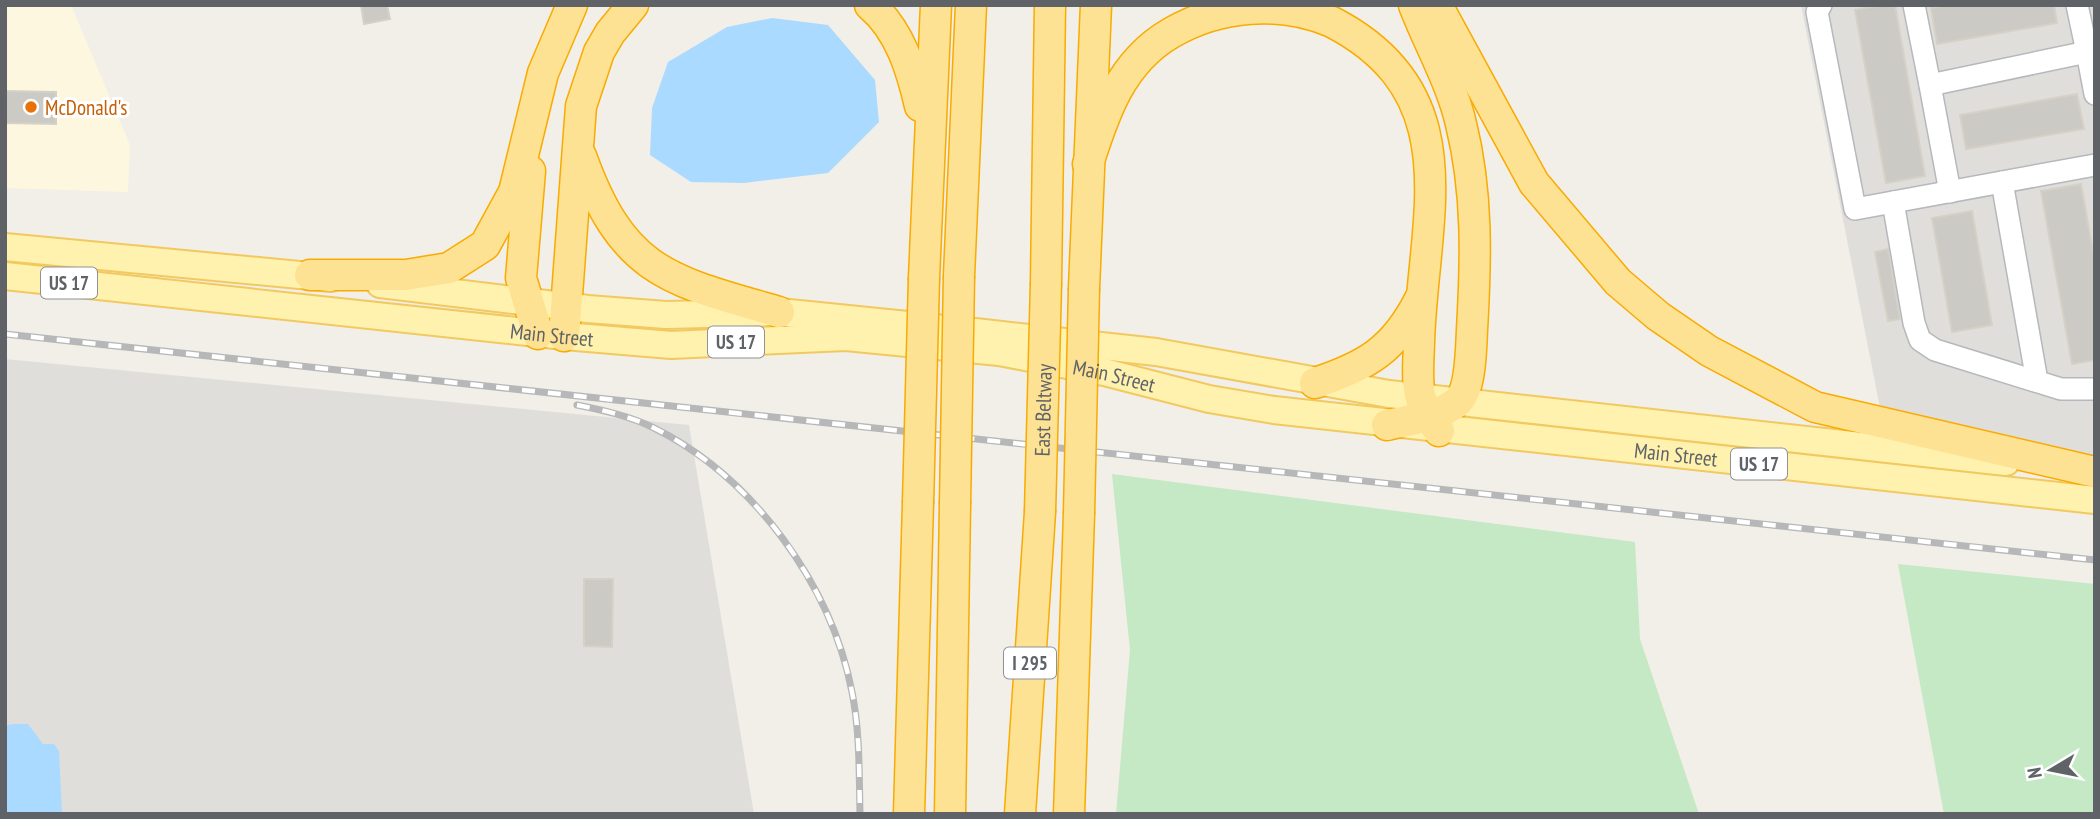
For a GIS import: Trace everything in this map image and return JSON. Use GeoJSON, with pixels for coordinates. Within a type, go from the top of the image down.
{"type":"FeatureCollection","features":[{"type":"Feature","properties":{"kind":"highway"},"geometry":{"type":"LineString","coordinates":[[310,275],[406,275],[449,268],[485,245],[513,192],[542,73],[572,5]]}},
{"type":"Feature","properties":{"kind":"highway"},"geometry":{"type":"LineString","coordinates":[[542,73],[521,278],[529,304],[551,335],[566,307],[581,106],[588,78],[610,33],[633,5]]}},
{"type":"Feature","properties":{"kind":"highway"},"geometry":{"type":"LineString","coordinates":[[870,5],[895,36],[912,72],[928,136]]}},
{"type":"Feature","properties":{"kind":"highway"},"geometry":{"type":"LineString","coordinates":[[909,814],[923,278],[936,5]]}},
{"type":"Feature","properties":{"kind":"highway"},"geometry":{"type":"LineString","coordinates":[[950,814],[959,276],[971,5]]}},
{"type":"Feature","properties":{"kind":"highway","name":"East Beltway"},"geometry":{"type":"LineString","coordinates":[[1020,814],[1040,512],[1050,5]]}},
{"type":"Feature","properties":{"kind":"highway"},"geometry":{"type":"LineString","coordinates":[[1069,814],[1088,164],[1096,5]]}},
{"type":"Feature","properties":{"kind":"highway"},"geometry":{"type":"LineString","coordinates":[[1387,425],[1428,415],[1458,402],[1465,392],[1471,356],[1477,246],[1473,187],[1461,121],[1414,5]]}},
{"type":"Feature","properties":{"kind":"highway"},"geometry":{"type":"LineString","coordinates":[[1437,5],[1534,183],[1618,282],[1658,316],[1709,351],[1815,407],[2095,472]]}},
{"type":"Feature","properties":{"kind":"highway"},"geometry":{"type":"LineString","coordinates":[[1088,164],[1115,89],[1138,59],[1167,35],[1199,18],[1241,7],[1280,7],[1320,16],[1362,37],[1386,60],[1409,91],[1425,130],[1432,165],[1432,201],[1420,299],[1428,415]]}},
{"type":"Feature","properties":{"kind":"highway"},"geometry":{"type":"LineString","coordinates":[[578,148],[600,204],[613,227],[653,267],[682,283],[779,312]]}},
{"type":"Feature","properties":{"kind":"highway"},"geometry":{"type":"LineString","coordinates":[[1315,383],[1371,360],[1408,322],[1420,299]]}},
{"type":"Feature","properties":{"kind":"main road","name":"Main Street"},"geometry":{"type":"LineString","coordinates":[[5,247],[310,275],[529,304],[666,315],[779,312],[1156,352],[1248,367],[1428,415],[2095,500]]}},
{"type":"Feature","properties":{"kind":"main road","name":"Main Street"},"geometry":{"type":"LineString","coordinates":[[5,276],[551,335],[671,345],[845,337],[999,352],[1104,372],[1209,399],[1387,425]]}},
{"type":"Feature","properties":{"kind":"main road","name":"Main Street"},"geometry":{"type":"LineString","coordinates":[[1458,402],[2095,472]]}},
{"type":"Feature","properties":{"kind":"street"},"geometry":{"type":"LineString","coordinates":[[1821,5],[1817,12],[1855,209],[2095,165]]}},
{"type":"Feature","properties":{"kind":"street"},"geometry":{"type":"LineString","coordinates":[[1914,5],[1950,192]]}},
{"type":"Feature","properties":{"kind":"street"},"geometry":{"type":"LineString","coordinates":[[2083,8],[2095,94]]}},
{"type":"Feature","properties":{"kind":"street"},"geometry":{"type":"LineString","coordinates":[[1930,85],[2091,51]]}},
{"type":"Feature","properties":{"kind":"street"},"geometry":{"type":"LineString","coordinates":[[2002,182],[2037,381]]}},
{"type":"Feature","properties":{"kind":"street"},"geometry":{"type":"LineString","coordinates":[[1893,202],[1914,323],[1920,340],[1935,350],[2061,388],[2095,389]]}},
{"type":"Feature","properties":{"kind":"shaded area"},"geometry":{"type":"Polygon","coordinates":[[[5,5],[71,5],[130,145],[128,192],[5,188],[5,5]]]}},
{"type":"Feature","properties":{"kind":"shaded area"},"geometry":{"type":"Polygon","coordinates":[[[1801,5],[2095,5],[2095,461],[1881,413],[1801,5]]]}},
{"type":"Feature","properties":{"kind":"shaded area"},"geometry":{"type":"Polygon","coordinates":[[[5,359],[689,425],[754,814],[5,814],[5,359]]]}},
{"type":"Feature","properties":{"kind":"green space"},"geometry":{"type":"Polygon","coordinates":[[[1112,474],[1635,542],[1640,639],[1699,814],[1116,814],[1130,650],[1112,474]]]}},
{"type":"Feature","properties":{"kind":"green space"},"geometry":{"type":"Polygon","coordinates":[[[1898,564],[2095,584],[2095,814],[1944,814],[1898,564]]]}},
{"type":"Feature","properties":{"kind":"water"},"geometry":{"type":"Polygon","coordinates":[[[772,18],[828,25],[875,80],[879,122],[828,173],[744,183],[691,182],[650,155],[652,108],[668,62],[727,27],[772,18]]]}},
{"type":"Feature","properties":{"kind":"water"},"geometry":{"type":"Polygon","coordinates":[[[28,724],[43,744],[54,744],[59,751],[62,814],[5,814],[5,726],[28,724]]]}},
{"type":"Feature","properties":{"kind":"building"},"geometry":{"type":"Polygon","coordinates":[[[361,5],[387,5],[390,19],[364,24],[361,5]]]}},
{"type":"Feature","properties":{"kind":"building"},"geometry":{"type":"Polygon","coordinates":[[[1895,5],[1925,176],[1886,183],[1855,10],[1895,5]]]}},
{"type":"Feature","properties":{"kind":"building"},"geometry":{"type":"Polygon","coordinates":[[[1949,5],[2054,5],[2057,23],[1937,44],[1931,8],[1949,5]]]}},
{"type":"Feature","properties":{"kind":"building","name":"McDonald's"},"geometry":{"type":"Polygon","coordinates":[[[5,91],[56,92],[56,124],[5,123],[5,91]]]}},
{"type":"Feature","properties":{"kind":"building"},"geometry":{"type":"Polygon","coordinates":[[[2077,94],[2084,129],[1966,149],[1960,115],[2077,94]]]}},
{"type":"Feature","properties":{"kind":"building"},"geometry":{"type":"Polygon","coordinates":[[[2081,184],[2095,263],[2095,360],[2072,364],[2041,191],[2081,184]]]}},
{"type":"Feature","properties":{"kind":"building"},"geometry":{"type":"Polygon","coordinates":[[[1972,211],[1992,325],[1952,332],[1932,218],[1972,211]]]}},
{"type":"Feature","properties":{"kind":"building"},"geometry":{"type":"Polygon","coordinates":[[[1888,249],[1900,319],[1888,321],[1875,252],[1888,249]]]}},
{"type":"Feature","properties":{"kind":"building"},"geometry":{"type":"Polygon","coordinates":[[[584,579],[613,579],[612,647],[584,646],[584,579]]]}},
{"type":"Feature","properties":{"kind":"railway"},"geometry":{"type":"LineString","coordinates":[[5,334],[2095,560]]}},
{"type":"Feature","properties":{"kind":"railway"},"geometry":{"type":"LineString","coordinates":[[577,405],[635,420],[690,449],[724,475],[755,505],[782,538],[806,574],[826,612],[842,652],[856,722],[860,814]]}},
{"type":"Feature","properties":{"kind":"place","name":"McDonald's"},"geometry":{"type":"Point","coordinates":[31,107]}}]}
